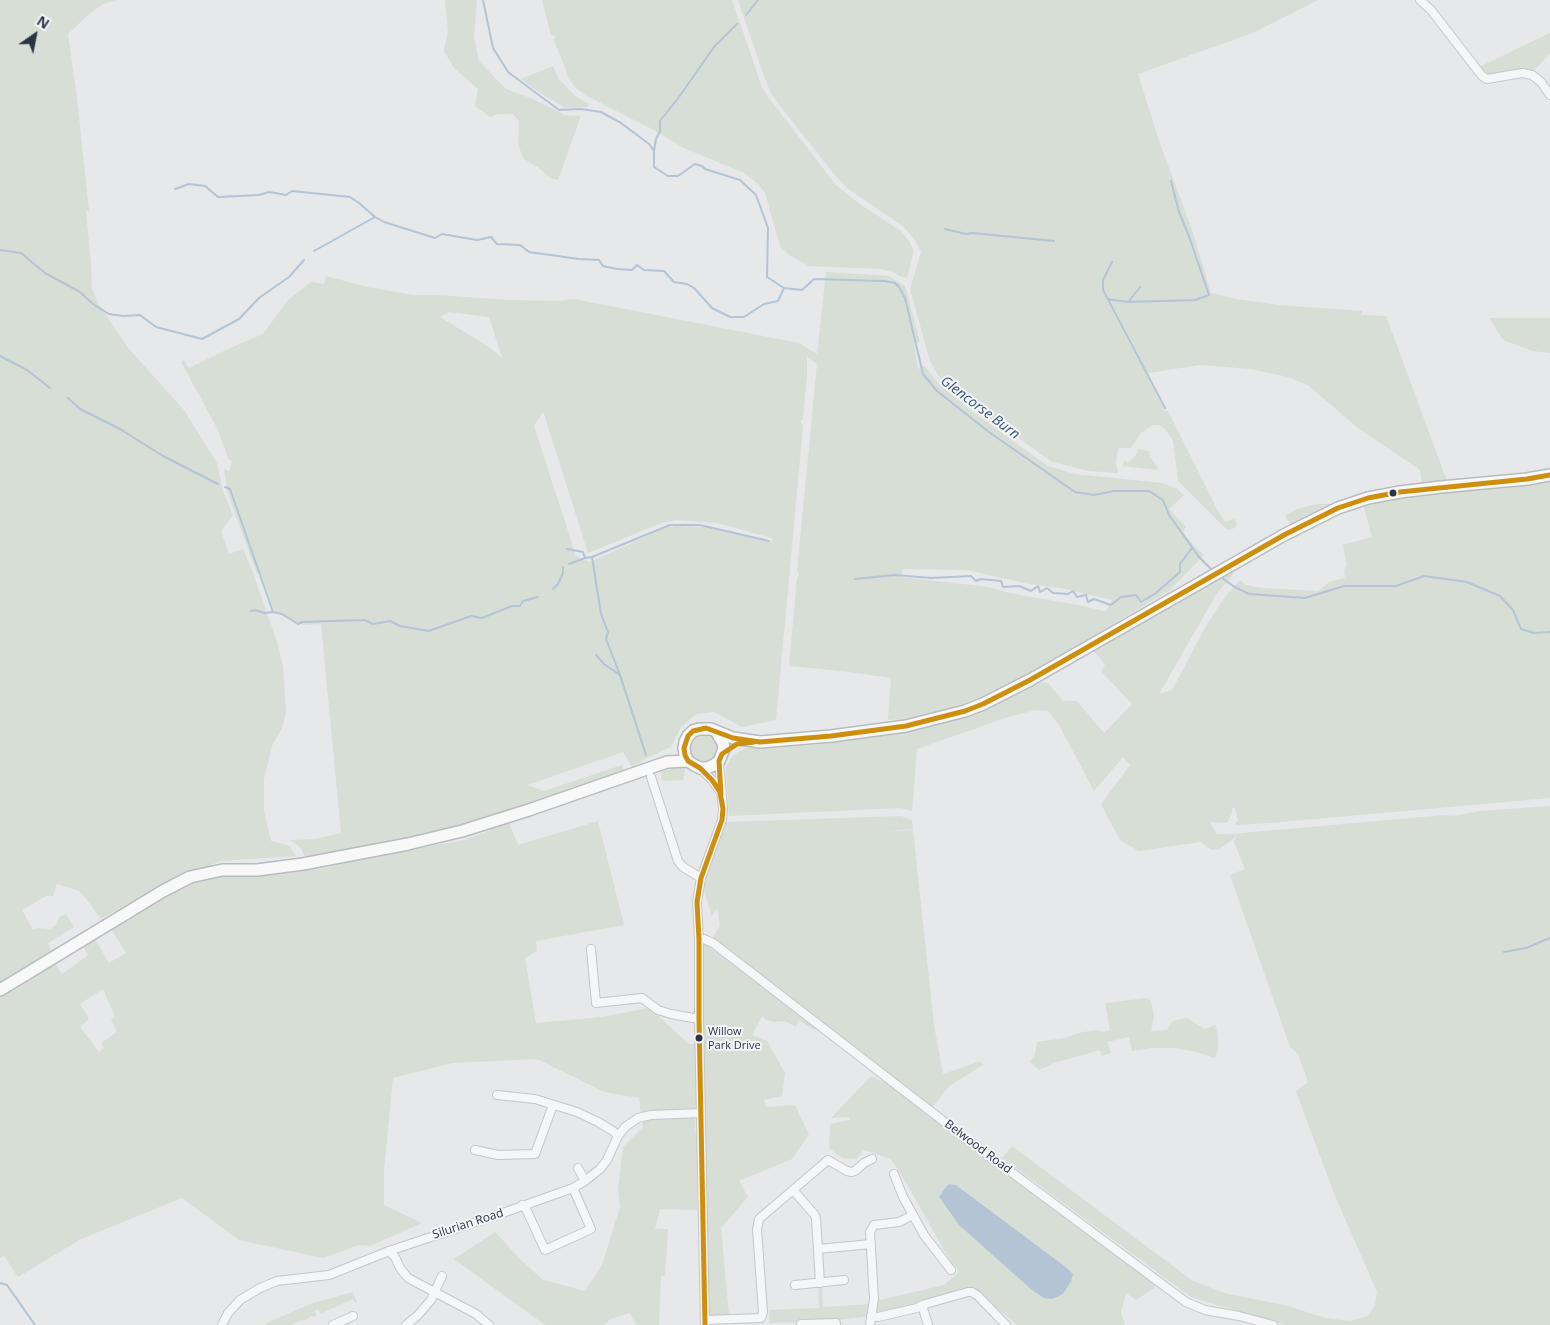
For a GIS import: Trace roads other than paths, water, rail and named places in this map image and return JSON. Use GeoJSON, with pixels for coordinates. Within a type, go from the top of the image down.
{"type":"FeatureCollection","features":[{"type":"Feature","properties":{"kind":"highway"},"geometry":{"type":"LineString","coordinates":[[750,742],[706,728],[699,728],[688,736],[684,748],[685,755],[688,761],[694,765],[700,768],[707,768],[714,765],[737,744],[831,736],[906,726],[965,711],[1030,680],[1305,524],[1338,508],[1368,498],[1441,486],[1528,479],[1550,475]]}},
{"type":"Feature","properties":{"kind":"highway"},"geometry":{"type":"LineString","coordinates":[[717,733],[723,743],[721,758]]}},
{"type":"Feature","properties":{"kind":"highway"},"geometry":{"type":"LineString","coordinates":[[667,762],[684,748]]}},
{"type":"Feature","properties":{"kind":"highway"},"geometry":{"type":"LineString","coordinates":[[0,990],[163,891],[190,877],[222,870],[257,870],[303,864],[408,844],[462,831],[529,810],[667,762],[688,761]]}},
{"type":"Feature","properties":{"kind":"street"},"geometry":{"type":"LineString","coordinates":[[1420,0],[1431,10],[1482,76],[1487,79],[1522,73],[1532,75],[1550,95]]}},
{"type":"Feature","properties":{"kind":"street"},"geometry":{"type":"LineString","coordinates":[[721,758],[720,792],[723,809],[722,820],[701,878],[697,902],[705,1323],[748,1319],[761,1322],[757,1238],[758,1223],[763,1215],[828,1160],[852,1172],[872,1159]]}},
{"type":"Feature","properties":{"kind":"street"},"geometry":{"type":"LineString","coordinates":[[700,768],[712,780],[720,792]]}},
{"type":"Feature","properties":{"kind":"street"},"geometry":{"type":"LineString","coordinates":[[651,777],[678,861],[683,867],[701,878]]}},
{"type":"Feature","properties":{"kind":"street","name":"Belwood Road"},"geometry":{"type":"LineString","coordinates":[[699,939],[713,943],[960,1134],[1186,1302],[1205,1310],[1273,1325]]}},
{"type":"Feature","properties":{"kind":"street"},"geometry":{"type":"LineString","coordinates":[[591,949],[596,1003],[642,998],[658,1010],[699,1018]]}},
{"type":"Feature","properties":{"kind":"street"},"geometry":{"type":"LineString","coordinates":[[497,1095],[535,1099],[577,1112],[614,1131],[618,1136]]}},
{"type":"Feature","properties":{"kind":"street"},"geometry":{"type":"LineString","coordinates":[[475,1150],[498,1155],[535,1154],[552,1104]]}},
{"type":"Feature","properties":{"kind":"street","name":"Silurian Road"},"geometry":{"type":"LineString","coordinates":[[222,1325],[228,1313],[240,1300],[260,1288],[277,1281],[329,1275],[390,1251],[573,1188],[600,1169],[607,1160],[618,1136],[625,1127],[638,1118],[651,1115],[701,1113]]}},
{"type":"Feature","properties":{"kind":"street"},"geometry":{"type":"LineString","coordinates":[[578,1168],[585,1181]]}},
{"type":"Feature","properties":{"kind":"street"},"geometry":{"type":"LineString","coordinates":[[894,1174],[903,1197],[924,1235],[951,1270]]}},
{"type":"Feature","properties":{"kind":"street"},"geometry":{"type":"LineString","coordinates":[[522,1205],[526,1209],[545,1250],[591,1229],[573,1188]]}},
{"type":"Feature","properties":{"kind":"street"},"geometry":{"type":"LineString","coordinates":[[793,1190],[816,1218],[820,1283]]}},
{"type":"Feature","properties":{"kind":"street"},"geometry":{"type":"LineString","coordinates":[[870,1325],[874,1299],[870,1232],[874,1225],[900,1222],[913,1215]]}},
{"type":"Feature","properties":{"kind":"street"},"geometry":{"type":"LineString","coordinates":[[818,1249],[871,1244]]}},
{"type":"Feature","properties":{"kind":"street"},"geometry":{"type":"LineString","coordinates":[[390,1251],[408,1278],[476,1314],[489,1325]]}},
{"type":"Feature","properties":{"kind":"street"},"geometry":{"type":"LineString","coordinates":[[406,1325],[431,1300],[442,1276]]}},
{"type":"Feature","properties":{"kind":"street"},"geometry":{"type":"LineString","coordinates":[[796,1285],[844,1280]]}},
{"type":"Feature","properties":{"kind":"street"},"geometry":{"type":"LineString","coordinates":[[871,1316],[878,1317],[917,1308],[922,1304],[972,1292],[1006,1325]]}},
{"type":"Feature","properties":{"kind":"street"},"geometry":{"type":"LineString","coordinates":[[922,1304],[928,1325]]}},
{"type":"Feature","properties":{"kind":"street"},"geometry":{"type":"LineString","coordinates":[[333,1325],[353,1316]]}},
{"type":"Feature","properties":{"kind":"street"},"geometry":{"type":"LineString","coordinates":[[1238,1325],[1239,1316]]}},
{"type":"Feature","properties":{"kind":"street"},"geometry":{"type":"LineString","coordinates":[[801,1324],[836,1323]]}},
{"type":"Feature","properties":{"kind":"water"},"geometry":{"type":"Polygon","coordinates":[[[949,1184],[956,1185],[1067,1268],[1073,1274],[1071,1282],[1063,1294],[1053,1299],[1044,1298],[1032,1290],[959,1225],[939,1197],[949,1184]]]}},
{"type":"Feature","properties":{"kind":"waterway","name":"Glencorse Burn"},"geometry":{"type":"LineString","coordinates":[[483,0],[493,48],[508,72],[559,110],[581,109],[601,112],[621,123],[649,144],[654,151],[654,167],[668,176],[678,176],[695,164],[740,180],[756,195],[768,228],[767,277],[784,288],[802,290],[814,279],[895,283],[905,298],[923,374],[937,391],[989,432],[1075,492],[1094,495],[1114,491],[1149,491],[1163,500],[1169,515],[1199,557],[1213,571]]}},
{"type":"Feature","properties":{"kind":"waterway"},"geometry":{"type":"LineString","coordinates":[[746,15],[758,0]]}},
{"type":"Feature","properties":{"kind":"waterway"},"geometry":{"type":"LineString","coordinates":[[654,151],[656,139],[660,131],[660,121],[714,47],[737,24]]}},
{"type":"Feature","properties":{"kind":"waterway"},"geometry":{"type":"LineString","coordinates":[[1108,299],[1128,302],[1195,300],[1209,295],[1179,212],[1171,181]]}},
{"type":"Feature","properties":{"kind":"waterway"},"geometry":{"type":"LineString","coordinates":[[175,189],[189,184],[205,186],[218,197],[259,195],[269,192],[286,195],[292,191],[350,197],[384,222],[435,238],[442,234],[477,240],[491,237],[497,244],[520,245],[529,252],[599,260],[603,266],[617,269],[632,270],[637,265],[644,270],[664,271],[674,282],[687,284],[694,288],[712,308],[730,317],[744,317],[764,304],[778,301],[784,288]]}},
{"type":"Feature","properties":{"kind":"waterway"},"geometry":{"type":"LineString","coordinates":[[314,251],[375,217]]}},
{"type":"Feature","properties":{"kind":"waterway"},"geometry":{"type":"LineString","coordinates":[[945,229],[966,234],[1054,241]]}},
{"type":"Feature","properties":{"kind":"waterway"},"geometry":{"type":"LineString","coordinates":[[0,250],[21,253],[45,273],[80,292],[93,304],[109,314],[123,316],[140,315],[156,327],[202,339],[239,319],[259,298],[289,277],[304,260]]}},
{"type":"Feature","properties":{"kind":"waterway"},"geometry":{"type":"LineString","coordinates":[[1112,262],[1103,280],[1103,290],[1165,408]]}},
{"type":"Feature","properties":{"kind":"waterway"},"geometry":{"type":"LineString","coordinates":[[1129,301],[1140,287]]}},
{"type":"Feature","properties":{"kind":"waterway"},"geometry":{"type":"LineString","coordinates":[[0,356],[27,370],[50,388]]}},
{"type":"Feature","properties":{"kind":"waterway"},"geometry":{"type":"LineString","coordinates":[[68,398],[80,409],[120,429],[163,456],[218,484]]}},
{"type":"Feature","properties":{"kind":"waterway"},"geometry":{"type":"LineString","coordinates":[[225,487],[230,489],[273,612],[282,614],[298,624],[302,622],[365,620],[373,624],[390,621],[400,626],[429,631],[471,616],[482,618],[512,606],[520,606],[523,601],[538,597]]}},
{"type":"Feature","properties":{"kind":"waterway"},"geometry":{"type":"LineString","coordinates":[[569,564],[592,557],[670,525],[700,525],[769,541]]}},
{"type":"Feature","properties":{"kind":"waterway"},"geometry":{"type":"LineString","coordinates":[[855,579],[895,575],[931,578],[971,576],[976,581],[981,579],[1001,581],[1003,587],[1019,586],[1031,591],[1038,586],[1040,592],[1047,588],[1053,593],[1068,594],[1073,591],[1077,597],[1086,595],[1088,602],[1094,599],[1111,605],[1121,597],[1136,595],[1141,602],[1156,593],[1180,572],[1180,564],[1192,548]]}},
{"type":"Feature","properties":{"kind":"waterway"},"geometry":{"type":"LineString","coordinates":[[567,549],[583,552],[585,558]]}},
{"type":"Feature","properties":{"kind":"waterway"},"geometry":{"type":"LineString","coordinates":[[592,557],[601,614],[608,632],[606,639],[646,755]]}},
{"type":"Feature","properties":{"kind":"waterway"},"geometry":{"type":"LineString","coordinates":[[553,589],[558,584],[563,573],[563,567]]}},
{"type":"Feature","properties":{"kind":"waterway","name":"Glencorse Burn"},"geometry":{"type":"LineString","coordinates":[[1221,577],[1249,594],[1305,598],[1344,586],[1396,586],[1424,576],[1467,582],[1500,596],[1513,610],[1521,629],[1534,633],[1550,632]]}},
{"type":"Feature","properties":{"kind":"waterway"},"geometry":{"type":"LineString","coordinates":[[251,611],[273,612]]}},
{"type":"Feature","properties":{"kind":"waterway"},"geometry":{"type":"LineString","coordinates":[[596,655],[604,664],[620,675]]}},
{"type":"Feature","properties":{"kind":"waterway"},"geometry":{"type":"LineString","coordinates":[[1504,952],[1526,948],[1550,938]]}},
{"type":"Feature","properties":{"kind":"waterway"},"geometry":{"type":"LineString","coordinates":[[0,1283],[7,1285],[35,1325]]}},
{"type":"Feature","properties":{"kind":"place","name":"Willow Park Drive"},"geometry":{"type":"Point","coordinates":[699,1038]}}]}
